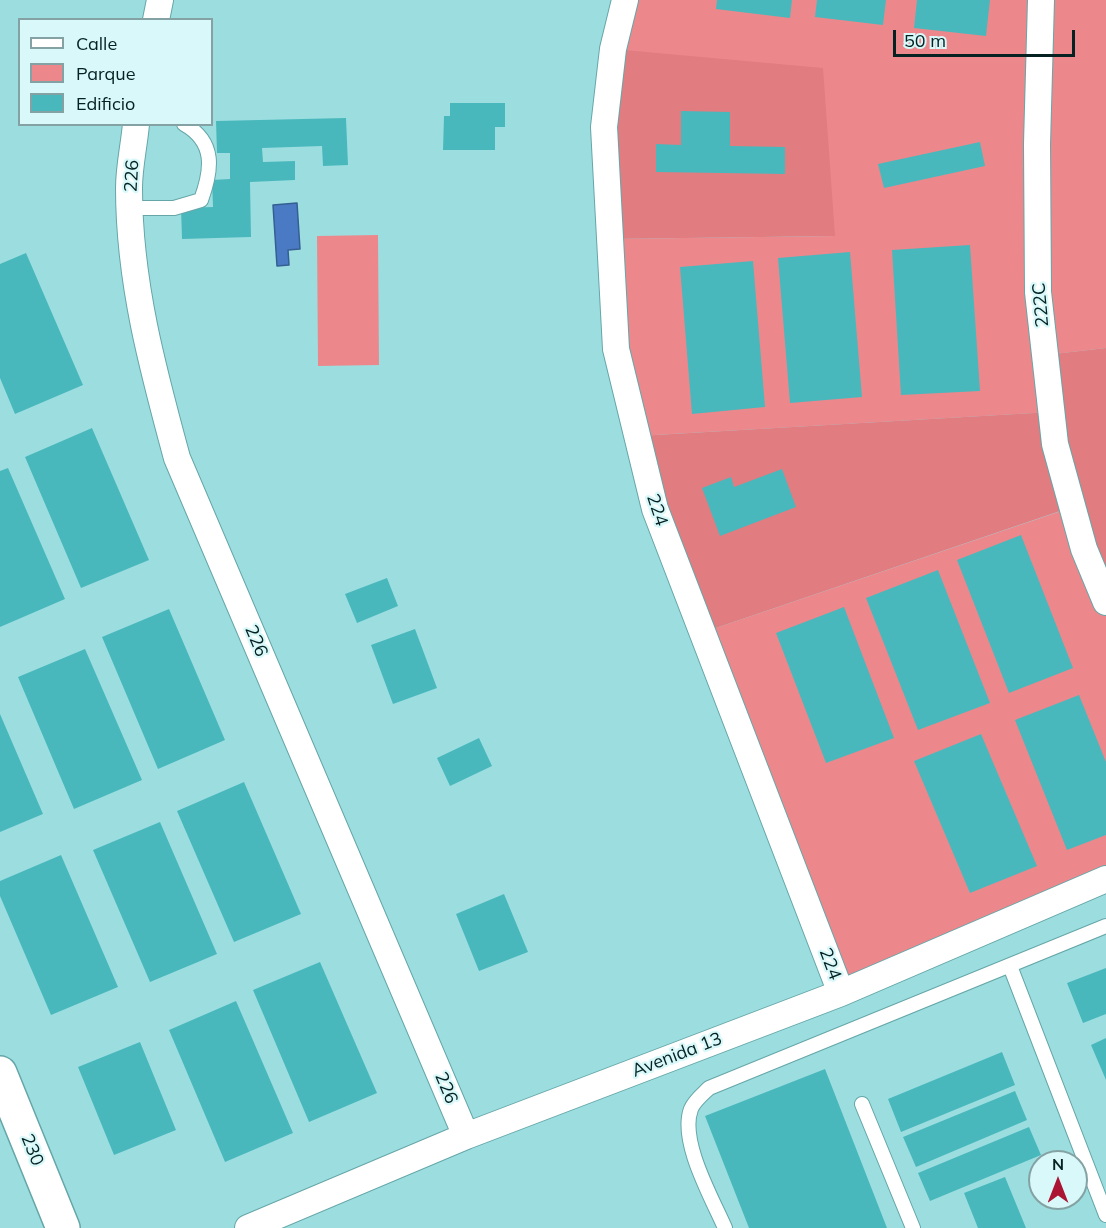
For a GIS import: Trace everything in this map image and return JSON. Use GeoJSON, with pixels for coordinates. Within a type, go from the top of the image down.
{"type":"FeatureCollection","features":[{"type":"Feature","properties":{"kind":"street"},"geometry":{"type":"LineString","coordinates":[[156,18],[160,0]]}},
{"type":"Feature","properties":{"kind":"street","name":"224"},"geometry":{"type":"LineString","coordinates":[[625,0],[613,49],[604,127],[616,349],[655,509],[841,993]]}},
{"type":"Feature","properties":{"kind":"street","name":"222C"},"geometry":{"type":"LineString","coordinates":[[1041,0],[1036,144],[1038,292],[1056,444],[1084,549],[1106,602]]}},
{"type":"Feature","properties":{"kind":"street","name":"226"},"geometry":{"type":"LineString","coordinates":[[136,126],[129,187],[134,268],[147,350],[177,458],[466,1136]]}},
{"type":"Feature","properties":{"kind":"street","name":"Avenida 13"},"geometry":{"type":"LineString","coordinates":[[248,1228],[466,1136],[841,993],[1106,879]]}},
{"type":"Feature","properties":{"kind":"street","name":"230"},"geometry":{"type":"LineString","coordinates":[[0,1073],[63,1228]]}},
{"type":"Feature","properties":{"kind":"lane"},"geometry":{"type":"LineString","coordinates":[[130,208],[174,208],[201,201],[208,180],[208,149],[201,135],[187,126]]}},
{"type":"Feature","properties":{"kind":"lane"},"geometry":{"type":"LineString","coordinates":[[725,1228],[692,1151],[688,1124],[692,1107],[709,1088],[1106,926]]}},
{"type":"Feature","properties":{"kind":"lane"},"geometry":{"type":"LineString","coordinates":[[1010,966],[1106,1215]]}},
{"type":"Feature","properties":{"kind":"lane"},"geometry":{"type":"LineString","coordinates":[[862,1104],[913,1228]]}},
{"type":"Feature","properties":{"kind":"green space"},"geometry":{"type":"Polygon","coordinates":[[[625,0],[1106,0],[1106,348],[1046,355],[1052,412],[638,436],[610,239],[835,236],[613,49],[625,0]]]}},
{"type":"Feature","properties":{"kind":"green space"},"geometry":{"type":"Polygon","coordinates":[[[378,235],[379,365],[318,366],[317,236],[378,235]]]}},
{"type":"Feature","properties":{"kind":"green space"},"geometry":{"type":"Polygon","coordinates":[[[1073,507],[1106,602],[1106,879],[841,993],[704,632],[1073,507]]]}},
{"type":"Feature","properties":{"kind":"shaded area"},"geometry":{"type":"Polygon","coordinates":[[[613,49],[823,68],[835,236],[610,239],[613,49]]]}},
{"type":"Feature","properties":{"kind":"shaded area"},"geometry":{"type":"Polygon","coordinates":[[[1106,348],[1106,602],[1072,507],[704,632],[638,436],[1051,412],[1045,355],[1106,348]]]}},
{"type":"Feature","properties":{"kind":"water"},"geometry":{"type":"Polygon","coordinates":[[[297,203],[300,249],[288,250],[289,265],[277,266],[273,205],[297,203]]]}},
{"type":"Feature","properties":{"kind":"building"},"geometry":{"type":"Polygon","coordinates":[[[717,0],[792,0],[790,18],[716,9],[717,0]]]}},
{"type":"Feature","properties":{"kind":"building"},"geometry":{"type":"Polygon","coordinates":[[[817,0],[886,0],[883,25],[815,17],[817,0]]]}},
{"type":"Feature","properties":{"kind":"building"},"geometry":{"type":"Polygon","coordinates":[[[917,0],[990,0],[986,36],[914,28],[917,0]]]}},
{"type":"Feature","properties":{"kind":"building"},"geometry":{"type":"Polygon","coordinates":[[[450,103],[505,103],[505,127],[495,127],[495,150],[443,150],[444,116],[450,116],[450,103]]]}},
{"type":"Feature","properties":{"kind":"building"},"geometry":{"type":"Polygon","coordinates":[[[681,111],[730,112],[730,146],[785,147],[785,174],[656,172],[656,144],[681,145],[681,111]]]}},
{"type":"Feature","properties":{"kind":"building"},"geometry":{"type":"Polygon","coordinates":[[[346,118],[348,165],[323,166],[322,146],[262,148],[263,162],[295,161],[295,180],[250,182],[251,237],[182,239],[181,208],[213,207],[212,180],[230,179],[230,153],[217,153],[216,121],[346,118]]]}},
{"type":"Feature","properties":{"kind":"building"},"geometry":{"type":"Polygon","coordinates":[[[980,142],[985,166],[884,188],[878,164],[980,142]]]}},
{"type":"Feature","properties":{"kind":"building"},"geometry":{"type":"Polygon","coordinates":[[[970,245],[980,391],[901,395],[892,250],[970,245]]]}},
{"type":"Feature","properties":{"kind":"building"},"geometry":{"type":"Polygon","coordinates":[[[850,252],[862,397],[790,403],[778,258],[850,252]]]}},
{"type":"Feature","properties":{"kind":"building"},"geometry":{"type":"Polygon","coordinates":[[[26,253],[83,385],[15,414],[0,378],[0,264],[26,253]]]}},
{"type":"Feature","properties":{"kind":"building"},"geometry":{"type":"Polygon","coordinates":[[[753,261],[765,407],[692,414],[680,267],[753,261]]]}},
{"type":"Feature","properties":{"kind":"building"},"geometry":{"type":"Polygon","coordinates":[[[92,428],[149,560],[81,588],[25,457],[92,428]]]}},
{"type":"Feature","properties":{"kind":"building"},"geometry":{"type":"Polygon","coordinates":[[[8,468],[65,599],[0,627],[0,471],[8,468]]]}},
{"type":"Feature","properties":{"kind":"building"},"geometry":{"type":"Polygon","coordinates":[[[782,469],[796,507],[720,536],[702,488],[731,477],[734,487],[782,469]]]}},
{"type":"Feature","properties":{"kind":"building"},"geometry":{"type":"Polygon","coordinates":[[[1021,535],[1073,668],[1009,693],[957,560],[1021,535]]]}},
{"type":"Feature","properties":{"kind":"building"},"geometry":{"type":"Polygon","coordinates":[[[938,570],[990,703],[918,730],[866,598],[938,570]]]}},
{"type":"Feature","properties":{"kind":"building"},"geometry":{"type":"Polygon","coordinates":[[[387,578],[398,606],[357,623],[345,594],[387,578]]]}},
{"type":"Feature","properties":{"kind":"building"},"geometry":{"type":"Polygon","coordinates":[[[844,607],[894,738],[826,763],[776,633],[844,607]]]}},
{"type":"Feature","properties":{"kind":"building"},"geometry":{"type":"Polygon","coordinates":[[[169,609],[225,740],[158,769],[102,637],[169,609]]]}},
{"type":"Feature","properties":{"kind":"building"},"geometry":{"type":"Polygon","coordinates":[[[415,629],[437,688],[393,704],[371,645],[415,629]]]}},
{"type":"Feature","properties":{"kind":"building"},"geometry":{"type":"Polygon","coordinates":[[[85,649],[142,780],[74,809],[18,677],[85,649]]]}},
{"type":"Feature","properties":{"kind":"building"},"geometry":{"type":"Polygon","coordinates":[[[1079,695],[1106,762],[1106,835],[1067,850],[1015,720],[1079,695]]]}},
{"type":"Feature","properties":{"kind":"building"},"geometry":{"type":"Polygon","coordinates":[[[0,714],[43,814],[0,832],[0,714]]]}},
{"type":"Feature","properties":{"kind":"building"},"geometry":{"type":"Polygon","coordinates":[[[981,734],[1037,866],[970,893],[914,761],[981,734]]]}},
{"type":"Feature","properties":{"kind":"building"},"geometry":{"type":"Polygon","coordinates":[[[479,738],[492,766],[450,786],[437,758],[479,738]]]}},
{"type":"Feature","properties":{"kind":"building"},"geometry":{"type":"Polygon","coordinates":[[[244,782],[301,914],[234,942],[177,811],[244,782]]]}},
{"type":"Feature","properties":{"kind":"building"},"geometry":{"type":"Polygon","coordinates":[[[160,822],[217,954],[150,982],[93,850],[160,822]]]}},
{"type":"Feature","properties":{"kind":"building"},"geometry":{"type":"Polygon","coordinates":[[[61,855],[118,987],[51,1015],[0,896],[0,881],[61,855]]]}},
{"type":"Feature","properties":{"kind":"building"},"geometry":{"type":"Polygon","coordinates":[[[504,894],[528,952],[479,971],[456,914],[504,894]]]}},
{"type":"Feature","properties":{"kind":"building"},"geometry":{"type":"Polygon","coordinates":[[[320,962],[377,1093],[309,1122],[253,990],[320,962]]]}},
{"type":"Feature","properties":{"kind":"building"},"geometry":{"type":"Polygon","coordinates":[[[1106,968],[1106,1014],[1083,1023],[1067,983],[1106,968]]]}},
{"type":"Feature","properties":{"kind":"building"},"geometry":{"type":"Polygon","coordinates":[[[236,1001],[293,1133],[225,1162],[169,1030],[236,1001]]]}},
{"type":"Feature","properties":{"kind":"building"},"geometry":{"type":"Polygon","coordinates":[[[1106,1038],[1106,1080],[1091,1045],[1106,1038]]]}},
{"type":"Feature","properties":{"kind":"building"},"geometry":{"type":"Polygon","coordinates":[[[140,1042],[176,1130],[114,1155],[78,1067],[140,1042]]]}},
{"type":"Feature","properties":{"kind":"building"},"geometry":{"type":"Polygon","coordinates":[[[1002,1052],[1015,1085],[901,1132],[888,1099],[1002,1052]]]}},
{"type":"Feature","properties":{"kind":"building"},"geometry":{"type":"Polygon","coordinates":[[[825,1069],[887,1228],[749,1228],[705,1116],[825,1069]]]}},
{"type":"Feature","properties":{"kind":"building"},"geometry":{"type":"Polygon","coordinates":[[[1015,1091],[1027,1120],[916,1167],[903,1137],[1015,1091]]]}},
{"type":"Feature","properties":{"kind":"building"},"geometry":{"type":"Polygon","coordinates":[[[1029,1127],[1039,1150],[1028,1150],[1028,1160],[930,1201],[918,1173],[1029,1127]]]}},
{"type":"Feature","properties":{"kind":"building"},"geometry":{"type":"Polygon","coordinates":[[[1005,1177],[1026,1228],[978,1228],[964,1193],[1005,1177]]]}}]}
